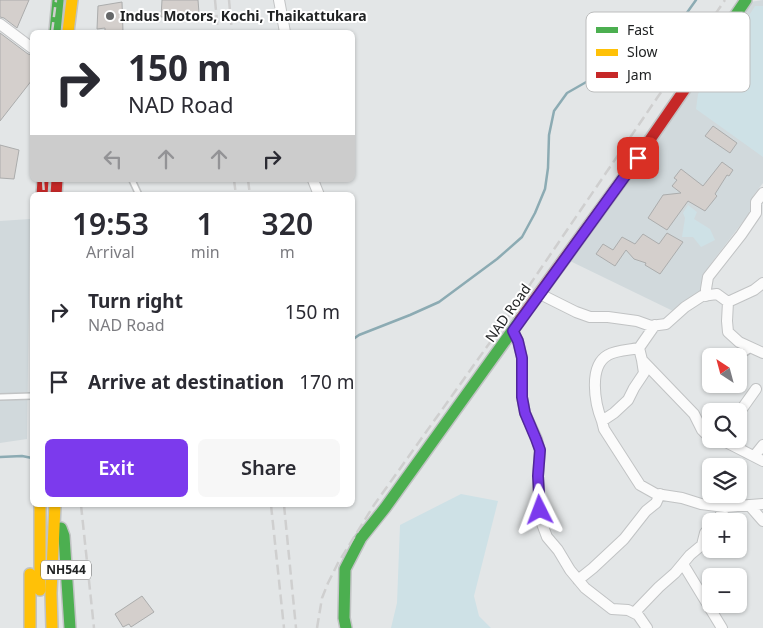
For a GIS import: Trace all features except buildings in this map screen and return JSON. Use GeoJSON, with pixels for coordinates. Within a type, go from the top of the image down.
{"type":"FeatureCollection","features":[{"type":"Feature","properties":{"kind":"main road"},"geometry":{"type":"LineString","coordinates":[[55,30],[58,0]]}},
{"type":"Feature","properties":{"kind":"main road"},"geometry":{"type":"LineString","coordinates":[[68,30],[72,0]]}},
{"type":"Feature","properties":{"kind":"main road","name":"NAD Road"},"geometry":{"type":"LineString","coordinates":[[738,12],[746,0]]}},
{"type":"Feature","properties":{"kind":"main road","name":"NAD Road"},"geometry":{"type":"LineString","coordinates":[[346,628],[344,618],[345,569],[362,538],[540,294],[683,92]]}},
{"type":"Feature","properties":{"kind":"main road","name":"NH544"},"geometry":{"type":"LineString","coordinates":[[40,507],[41,628]]}},
{"type":"Feature","properties":{"kind":"main road"},"geometry":{"type":"LineString","coordinates":[[52,628],[51,593],[55,509]]}},
{"type":"Feature","properties":{"kind":"main road","name":"NH544"},"geometry":{"type":"LineString","coordinates":[[55,509],[64,536],[70,628]]}},
{"type":"Feature","properties":{"kind":"main road"},"geometry":{"type":"LineString","coordinates":[[30,628],[29,558],[39,543]]}},
{"type":"Feature","properties":{"kind":"street"},"geometry":{"type":"LineString","coordinates":[[279,0],[285,30]]}},
{"type":"Feature","properties":{"kind":"street"},"geometry":{"type":"LineString","coordinates":[[0,24],[30,46]]}},
{"type":"Feature","properties":{"kind":"street"},"geometry":{"type":"LineString","coordinates":[[706,296],[708,277],[756,213],[756,202],[763,192]]}},
{"type":"Feature","properties":{"kind":"street"},"geometry":{"type":"LineString","coordinates":[[728,302],[754,290],[763,283]]}},
{"type":"Feature","properties":{"kind":"street"},"geometry":{"type":"LineString","coordinates":[[540,294],[590,317],[608,317],[637,321],[651,326],[666,324],[685,307],[702,296],[717,294],[728,302]]}},
{"type":"Feature","properties":{"kind":"street"},"geometry":{"type":"LineString","coordinates":[[728,302],[728,332],[739,342],[763,353]]}},
{"type":"Feature","properties":{"kind":"street"},"geometry":{"type":"LineString","coordinates":[[655,325],[639,348],[607,355],[597,367],[595,400],[604,429],[640,485],[656,494],[725,507],[763,504]]}},
{"type":"Feature","properties":{"kind":"street"},"geometry":{"type":"LineString","coordinates":[[513,331],[518,341],[522,358],[522,397],[525,413],[540,450],[538,476],[541,521],[547,537],[585,588],[612,609],[634,612],[647,628]]}},
{"type":"Feature","properties":{"kind":"street"},"geometry":{"type":"LineString","coordinates":[[602,421],[628,400],[644,373],[639,348]]}},
{"type":"Feature","properties":{"kind":"street"},"geometry":{"type":"LineString","coordinates":[[642,360],[694,414],[702,430]]}},
{"type":"Feature","properties":{"kind":"street"},"geometry":{"type":"LineString","coordinates":[[746,403],[756,389]]}},
{"type":"Feature","properties":{"kind":"street"},"geometry":{"type":"LineString","coordinates":[[738,448],[759,458],[763,445]]}},
{"type":"Feature","properties":{"kind":"street"},"geometry":{"type":"LineString","coordinates":[[578,580],[624,539],[646,511],[656,503],[660,494]]}},
{"type":"Feature","properties":{"kind":"street"},"geometry":{"type":"LineString","coordinates":[[749,506],[763,520]]}},
{"type":"Feature","properties":{"kind":"street"},"geometry":{"type":"LineString","coordinates":[[722,513],[725,507]]}},
{"type":"Feature","properties":{"kind":"street"},"geometry":{"type":"LineString","coordinates":[[634,612],[702,545]]}},
{"type":"Feature","properties":{"kind":"street"},"geometry":{"type":"LineString","coordinates":[[683,564],[722,628]]}},
{"type":"Feature","properties":{"kind":"lane"},"geometry":{"type":"LineString","coordinates":[[748,351],[752,348]]}},
{"type":"Feature","properties":{"kind":"lane"},"geometry":{"type":"LineString","coordinates":[[0,397],[30,396]]}},
{"type":"Feature","properties":{"kind":"shaded area"},"geometry":{"type":"Polygon","coordinates":[[[763,0],[763,183],[753,196],[751,211],[703,274],[701,292],[673,311],[570,261],[687,92],[750,92],[750,12],[743,12],[750,2],[763,0]]]}},
{"type":"Feature","properties":{"kind":"shaded area"},"geometry":{"type":"Polygon","coordinates":[[[755,6],[763,6],[763,157],[696,109],[699,92],[750,92],[750,14],[755,6]]]}},
{"type":"Feature","properties":{"kind":"shaded area"},"geometry":{"type":"Polygon","coordinates":[[[688,205],[697,212],[694,219],[710,229],[715,240],[701,247],[693,237],[682,237],[685,218],[683,213],[688,205]]]}},
{"type":"Feature","properties":{"kind":"shaded area"},"geometry":{"type":"Polygon","coordinates":[[[30,219],[27,439],[0,443],[0,221],[30,219]]]}},
{"type":"Feature","properties":{"kind":"shaded area"},"geometry":{"type":"Polygon","coordinates":[[[461,494],[498,501],[474,596],[479,616],[491,628],[391,628],[397,603],[400,525],[461,494]]]}},
{"type":"Feature","properties":{"kind":"waterway"},"geometry":{"type":"LineString","coordinates":[[687,12],[696,0]]}},
{"type":"Feature","properties":{"kind":"waterway"},"geometry":{"type":"LineString","coordinates":[[355,338],[439,302],[497,259],[522,237],[545,189],[549,135],[554,111],[567,93],[586,82]]}},
{"type":"Feature","properties":{"kind":"waterway"},"geometry":{"type":"LineString","coordinates":[[0,457],[30,458]]}},
{"type":"Feature","properties":{"kind":"railway"},"geometry":{"type":"LineString","coordinates":[[52,30],[56,0]]}},
{"type":"Feature","properties":{"kind":"railway"},"geometry":{"type":"LineString","coordinates":[[215,0],[218,30]]}},
{"type":"Feature","properties":{"kind":"railway"},"geometry":{"type":"LineString","coordinates":[[229,0],[232,30]]}},
{"type":"Feature","properties":{"kind":"railway"},"geometry":{"type":"LineString","coordinates":[[717,12],[725,0]]}},
{"type":"Feature","properties":{"kind":"railway"},"geometry":{"type":"LineString","coordinates":[[317,628],[322,598],[328,583],[338,563],[374,505],[501,327],[661,92]]}},
{"type":"Feature","properties":{"kind":"railway"},"geometry":{"type":"LineString","coordinates":[[43,182],[44,192]]}},
{"type":"Feature","properties":{"kind":"railway"},"geometry":{"type":"LineString","coordinates":[[234,182],[236,192]]}},
{"type":"Feature","properties":{"kind":"railway"},"geometry":{"type":"LineString","coordinates":[[248,182],[250,192]]}},
{"type":"Feature","properties":{"kind":"railway"},"geometry":{"type":"LineString","coordinates":[[81,507],[94,628]]}},
{"type":"Feature","properties":{"kind":"railway"},"geometry":{"type":"LineString","coordinates":[[271,507],[284,628]]}},
{"type":"Feature","properties":{"kind":"railway"},"geometry":{"type":"LineString","coordinates":[[284,507],[296,628]]}},
{"type":"Feature","properties":{"kind":"traffic: fast"},"geometry":{"type":"LineString","coordinates":[[55,30],[58,0]]}},
{"type":"Feature","properties":{"kind":"traffic: fast"},"geometry":{"type":"LineString","coordinates":[[738,12],[746,0]]}},
{"type":"Feature","properties":{"kind":"traffic: fast"},"geometry":{"type":"LineString","coordinates":[[346,628],[344,618],[345,569],[361,538],[385,508],[520,320]]}},
{"type":"Feature","properties":{"kind":"traffic: fast"},"geometry":{"type":"LineString","coordinates":[[61,528],[64,536],[70,628]]}},
{"type":"Feature","properties":{"kind":"traffic: slow"},"geometry":{"type":"LineString","coordinates":[[68,30],[72,0]]}},
{"type":"Feature","properties":{"kind":"traffic: slow"},"geometry":{"type":"LineString","coordinates":[[40,507],[40,590]]}},
{"type":"Feature","properties":{"kind":"traffic: slow"},"geometry":{"type":"LineString","coordinates":[[52,628],[51,593],[55,507]]}},
{"type":"Feature","properties":{"kind":"traffic: slow"},"geometry":{"type":"LineString","coordinates":[[30,574],[30,628]]}},
{"type":"Feature","properties":{"kind":"traffic: jam"},"geometry":{"type":"LineString","coordinates":[[520,320],[627,173],[683,92]]}},
{"type":"Feature","properties":{"kind":"traffic: jam"},"geometry":{"type":"LineString","coordinates":[[42,192],[43,182]]}},
{"type":"Feature","properties":{"kind":"traffic: jam"},"geometry":{"type":"LineString","coordinates":[[56,192],[57,182]]}},
{"type":"Feature","properties":{"kind":"place","name":"Indus Motors, Kochi, Thaikattukara"},"geometry":{"type":"Point","coordinates":[110,16]}},
{"type":"Feature","properties":{"kind":"route"},"geometry":{"type":"LineString","coordinates":[[540,510],[538,476],[540,450],[525,413],[522,397],[522,358],[518,341],[513,331],[638,158]]}}]}
